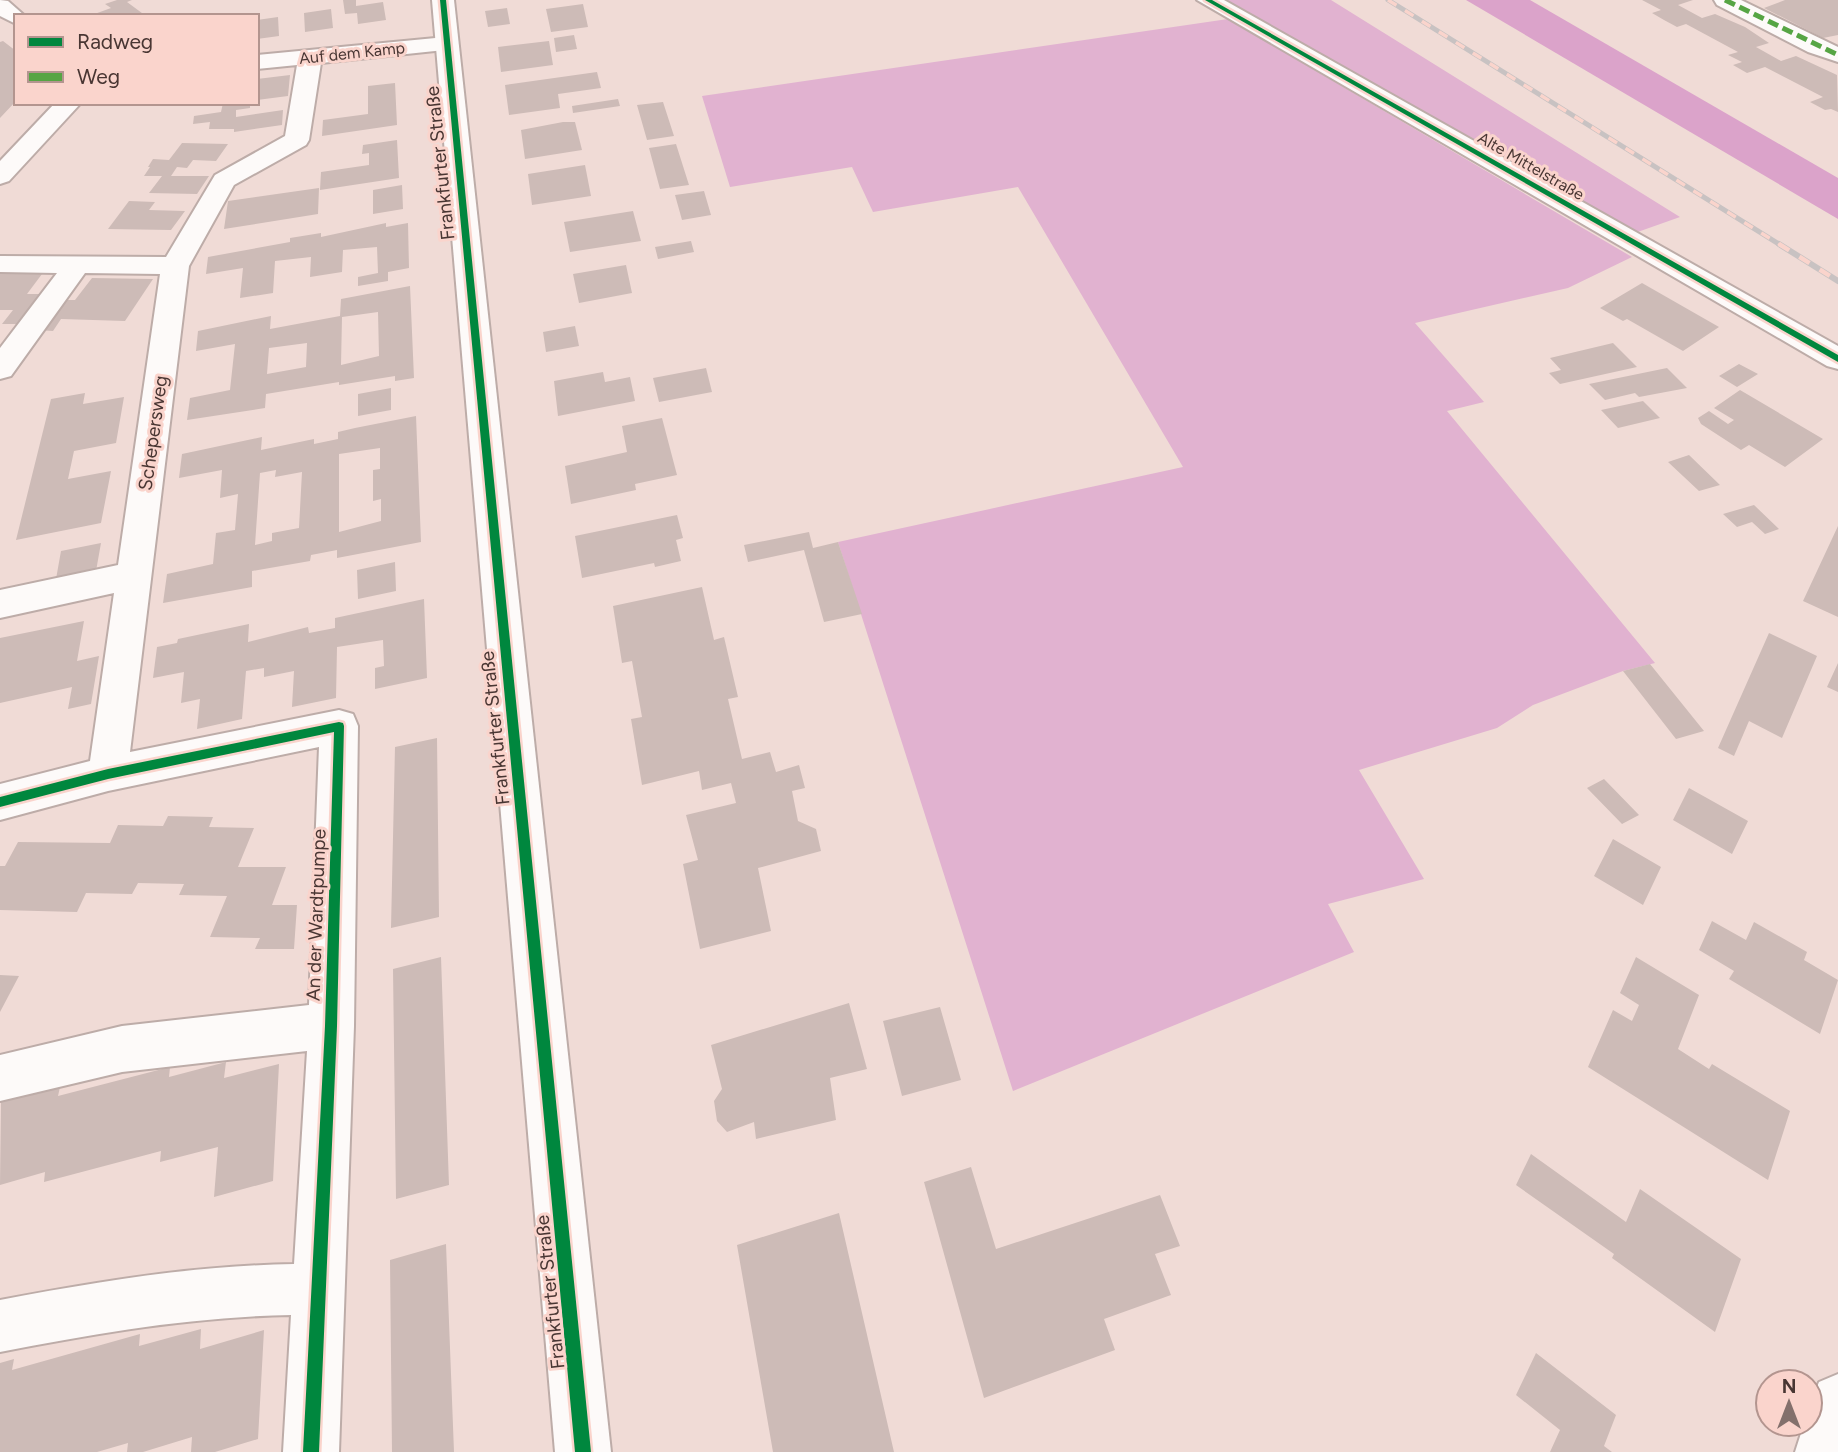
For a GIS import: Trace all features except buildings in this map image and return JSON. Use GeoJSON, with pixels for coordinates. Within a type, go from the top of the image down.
{"type":"FeatureCollection","features":[{"type":"Feature","properties":{"kind":"street","name":"Frankfurter Straße"},"geometry":{"type":"LineString","coordinates":[[443,0],[583,1452]]}},
{"type":"Feature","properties":{"kind":"street","name":"Alte Mittelstraße"},"geometry":{"type":"LineString","coordinates":[[1208,0],[1838,359]]}},
{"type":"Feature","properties":{"kind":"street"},"geometry":{"type":"LineString","coordinates":[[1726,0],[1816,47],[1838,55]]}},
{"type":"Feature","properties":{"kind":"street"},"geometry":{"type":"LineString","coordinates":[[0,6],[13,29]]}},
{"type":"Feature","properties":{"kind":"street","name":"Auf dem Kamp"},"geometry":{"type":"LineString","coordinates":[[259,62],[446,44]]}},
{"type":"Feature","properties":{"kind":"street"},"geometry":{"type":"LineString","coordinates":[[0,264],[175,266],[224,180],[297,140],[310,58]]}},
{"type":"Feature","properties":{"kind":"street"},"geometry":{"type":"LineString","coordinates":[[0,176],[67,105]]}},
{"type":"Feature","properties":{"kind":"street"},"geometry":{"type":"LineString","coordinates":[[0,369],[76,265]]}},
{"type":"Feature","properties":{"kind":"street","name":"Schepersweg"},"geometry":{"type":"LineString","coordinates":[[108,774],[175,266]]}},
{"type":"Feature","properties":{"kind":"street"},"geometry":{"type":"LineString","coordinates":[[0,604],[134,575]]}},
{"type":"Feature","properties":{"kind":"street","name":"An der Wardtpumpe"},"geometry":{"type":"LineString","coordinates":[[0,802],[108,774],[339,726],[331,1026],[317,1289],[312,1452]]}},
{"type":"Feature","properties":{"kind":"street"},"geometry":{"type":"LineString","coordinates":[[0,1078],[31,1068],[143,1045],[331,1026]]}},
{"type":"Feature","properties":{"kind":"street"},"geometry":{"type":"LineString","coordinates":[[0,1326],[111,1305],[217,1292],[317,1289]]}},
{"type":"Feature","properties":{"kind":"shaded area"},"geometry":{"type":"Polygon","coordinates":[[[1221,0],[1331,0],[1680,217],[1632,234],[1221,0]]]}},
{"type":"Feature","properties":{"kind":"shaded area"},"geometry":{"type":"Polygon","coordinates":[[[1466,0],[1530,0],[1838,178],[1838,219],[1466,0]]]}},
{"type":"Feature","properties":{"kind":"shaded area"},"geometry":{"type":"Polygon","coordinates":[[[1228,19],[1632,257],[1568,288],[1415,323],[1484,402],[1447,411],[1655,663],[1623,671],[1533,705],[1497,728],[1359,770],[1424,879],[1328,904],[1354,952],[1013,1091],[838,542],[1183,467],[1018,187],[873,212],[852,167],[730,187],[702,96],[1228,19]]]}},
{"type":"Feature","properties":{"kind":"railway"},"geometry":{"type":"LineString","coordinates":[[1388,0],[1782,246]]}},
{"type":"Feature","properties":{"kind":"railway"},"geometry":{"type":"LineString","coordinates":[[1779,244],[1838,281]]}},
{"type":"Feature","properties":{"kind":"marked path"},"geometry":{"type":"LineString","coordinates":[[1725,0],[1816,47],[1838,55]]}},
{"type":"Feature","properties":{"kind":"cycle path"},"geometry":{"type":"LineString","coordinates":[[443,0],[583,1452]]}},
{"type":"Feature","properties":{"kind":"cycle path"},"geometry":{"type":"LineString","coordinates":[[1208,0],[1838,359]]}},
{"type":"Feature","properties":{"kind":"cycle path"},"geometry":{"type":"LineString","coordinates":[[0,802],[108,774],[339,726],[331,1026],[311,1452]]}}]}
